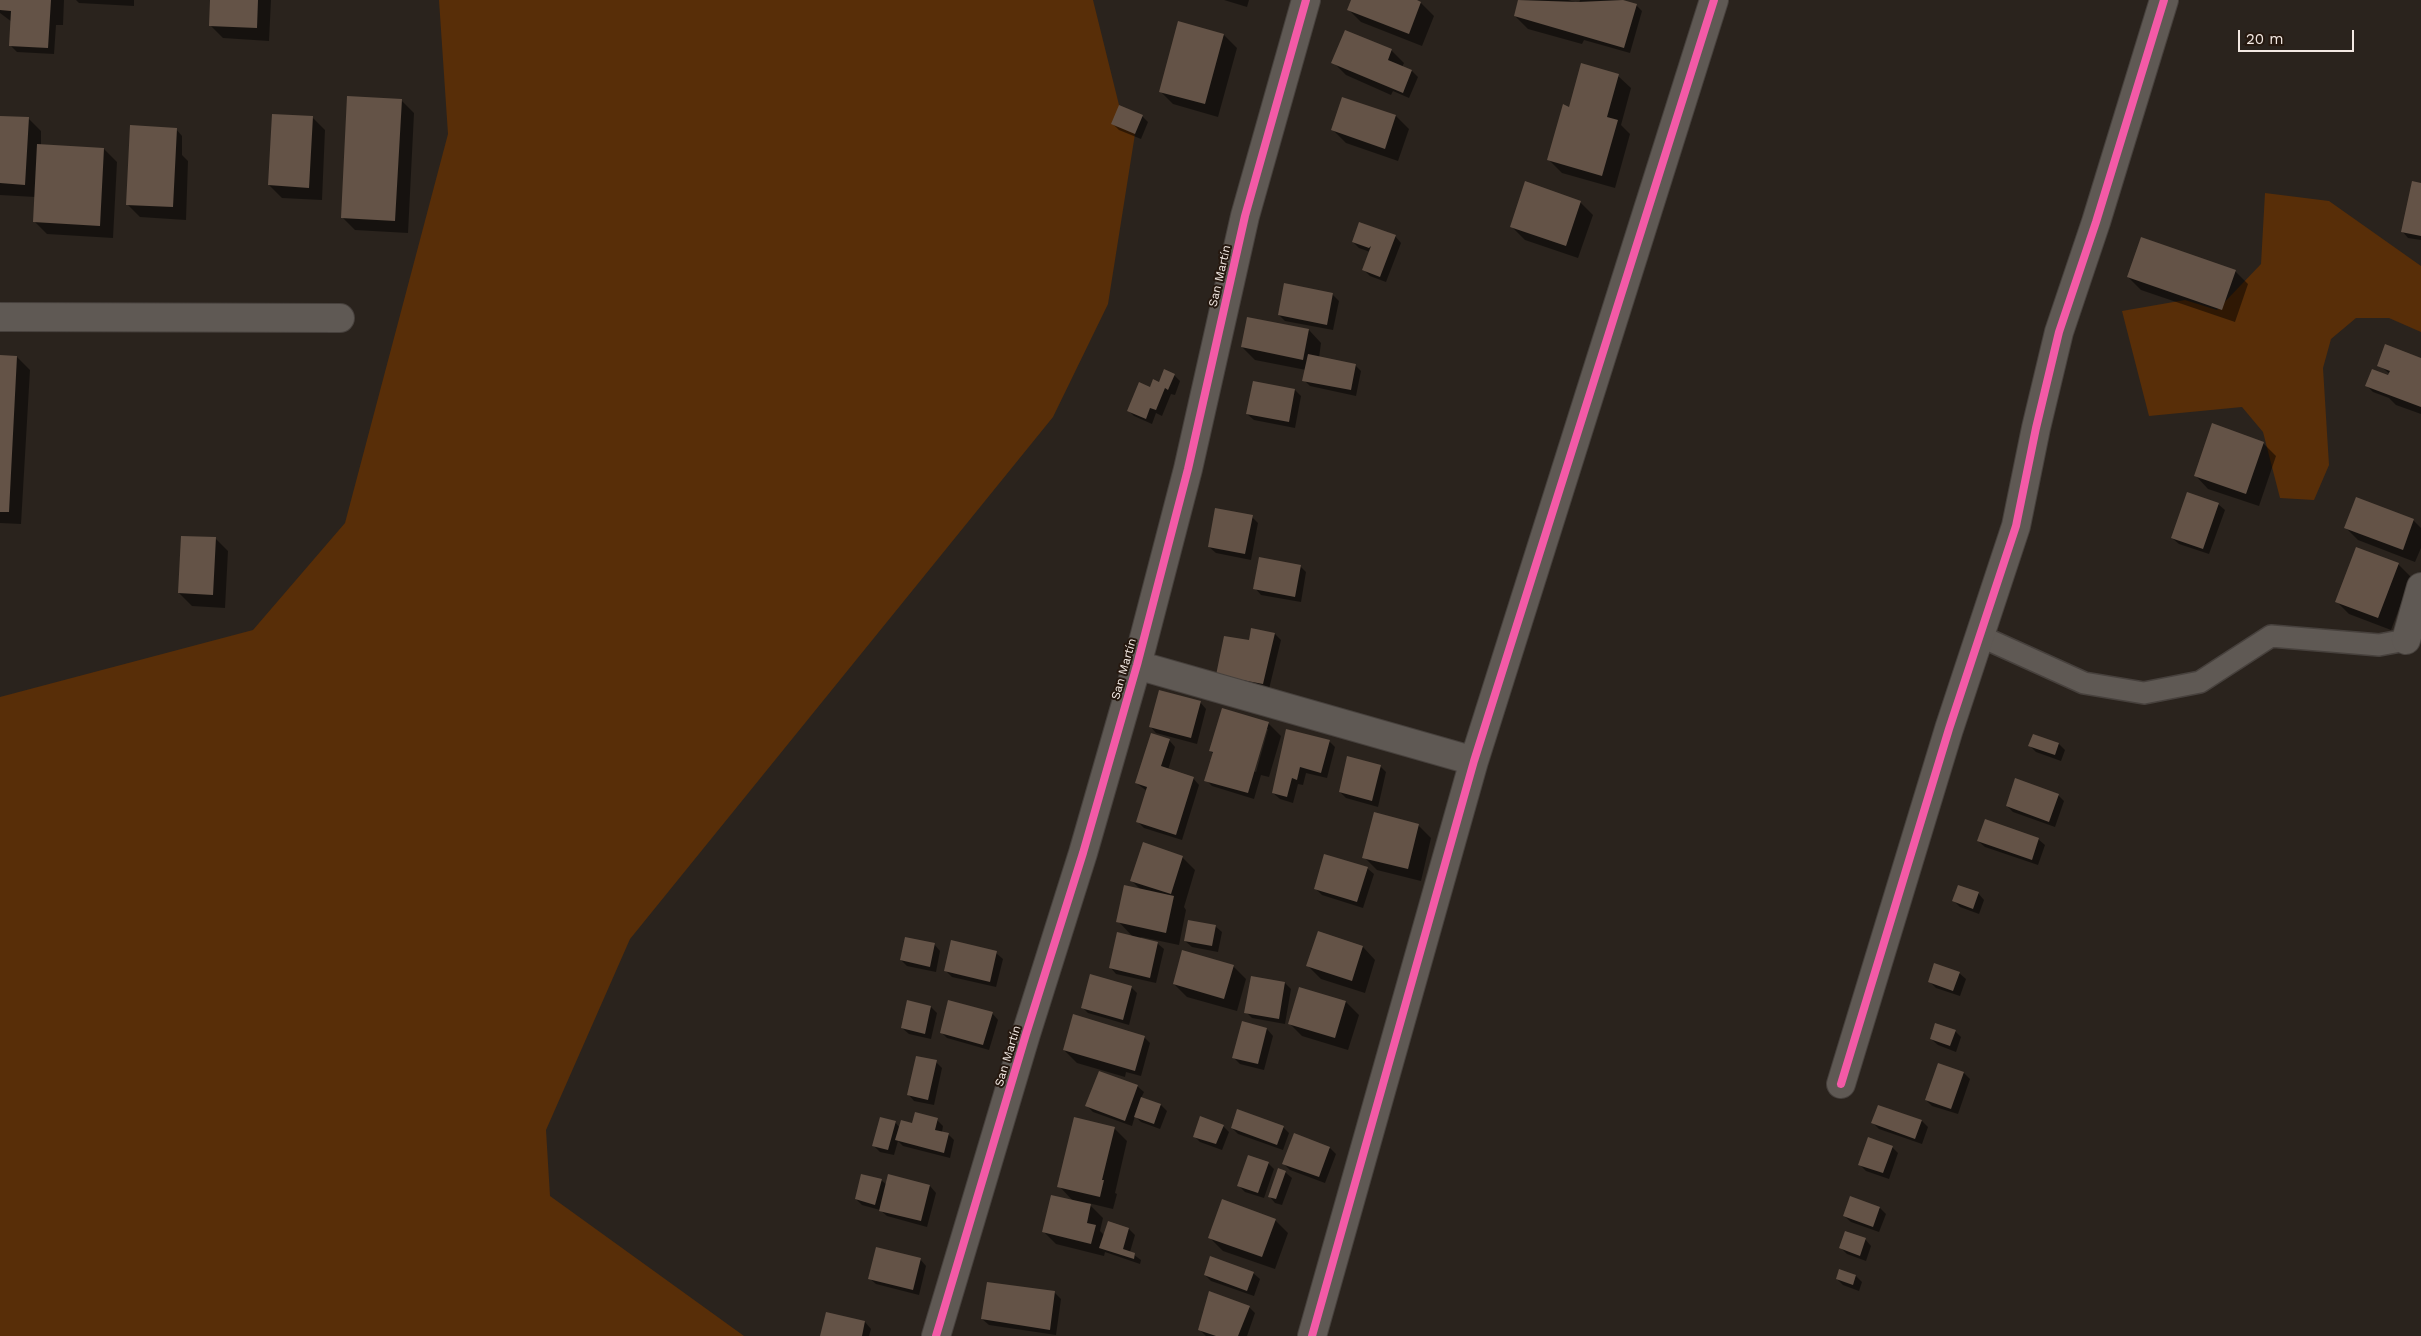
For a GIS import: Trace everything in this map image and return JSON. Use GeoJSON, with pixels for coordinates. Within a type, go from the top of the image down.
{"type":"FeatureCollection","features":[{"type":"Feature","properties":{"kind":"street","name":"San Martín"},"geometry":{"type":"LineString","coordinates":[[936,1336],[1026,1034],[1083,854],[1137,666],[1188,469],[1246,216],[1306,0]]}},
{"type":"Feature","properties":{"kind":"street"},"geometry":{"type":"LineString","coordinates":[[1312,1336],[1474,761],[1714,0]]}},
{"type":"Feature","properties":{"kind":"street"},"geometry":{"type":"LineString","coordinates":[[1841,1084],[1949,729],[2016,526],[2036,428],[2059,332],[2096,222],[2164,0]]}},
{"type":"Feature","properties":{"kind":"street"},"geometry":{"type":"LineString","coordinates":[[0,317],[340,318]]}},
{"type":"Feature","properties":{"kind":"street"},"geometry":{"type":"LineString","coordinates":[[2406,640],[2421,587]]}},
{"type":"Feature","properties":{"kind":"street"},"geometry":{"type":"LineString","coordinates":[[1137,666],[1474,761]]}},
{"type":"Feature","properties":{"kind":"lane"},"geometry":{"type":"LineString","coordinates":[[1980,636],[2084,682],[2144,693],[2200,682],[2271,636],[2378,645],[2406,640]]}},
{"type":"Feature","properties":{"kind":"shaded area"},"geometry":{"type":"Polygon","coordinates":[[[439,0],[1093,0],[1119,105],[1135,134],[1108,304],[1053,417],[630,939],[546,1130],[550,1196],[744,1336],[0,1336],[0,697],[253,630],[345,523],[448,134],[439,0]]]}},
{"type":"Feature","properties":{"kind":"shaded area"},"geometry":{"type":"Polygon","coordinates":[[[2265,193],[2329,201],[2421,266],[2421,332],[2389,318],[2356,318],[2331,339],[2323,368],[2329,465],[2314,500],[2280,498],[2263,432],[2242,407],[2149,416],[2122,311],[2185,300],[2217,310],[2261,264],[2265,193]]]}},
{"type":"Feature","properties":{"kind":"building"},"geometry":{"type":"Polygon","coordinates":[[[0,0],[51,0],[48,48],[9,46],[11,11],[0,10],[0,0]]]}},
{"type":"Feature","properties":{"kind":"building"},"geometry":{"type":"Polygon","coordinates":[[[210,0],[258,0],[257,28],[209,26],[210,0]]]}},
{"type":"Feature","properties":{"kind":"building"},"geometry":{"type":"Polygon","coordinates":[[[1351,0],[1417,0],[1421,2],[1409,34],[1347,10],[1351,0]]]}},
{"type":"Feature","properties":{"kind":"building"},"geometry":{"type":"Polygon","coordinates":[[[1518,0],[1578,2],[1623,0],[1637,4],[1624,48],[1514,16],[1518,0]]]}},
{"type":"Feature","properties":{"kind":"building"},"geometry":{"type":"Polygon","coordinates":[[[1178,21],[1224,34],[1205,104],[1159,92],[1178,21]]]}},
{"type":"Feature","properties":{"kind":"building"},"geometry":{"type":"Polygon","coordinates":[[[1345,30],[1392,49],[1388,60],[1412,70],[1403,93],[1331,63],[1345,30]]]}},
{"type":"Feature","properties":{"kind":"building"},"geometry":{"type":"Polygon","coordinates":[[[1581,63],[1619,74],[1607,117],[1618,120],[1602,176],[1547,160],[1563,104],[1569,107],[1581,63]]]}},
{"type":"Feature","properties":{"kind":"building"},"geometry":{"type":"Polygon","coordinates":[[[347,96],[402,99],[395,221],[341,218],[347,96]]]}},
{"type":"Feature","properties":{"kind":"building"},"geometry":{"type":"Polygon","coordinates":[[[1342,97],[1396,115],[1385,149],[1331,130],[1342,97]]]}},
{"type":"Feature","properties":{"kind":"building"},"geometry":{"type":"Polygon","coordinates":[[[1119,105],[1143,115],[1135,134],[1111,124],[1119,105]]]}},
{"type":"Feature","properties":{"kind":"building"},"geometry":{"type":"Polygon","coordinates":[[[272,114],[313,116],[309,188],[268,185],[272,114]]]}},
{"type":"Feature","properties":{"kind":"building"},"geometry":{"type":"Polygon","coordinates":[[[0,116],[29,117],[25,185],[0,183],[0,116]]]}},
{"type":"Feature","properties":{"kind":"building"},"geometry":{"type":"Polygon","coordinates":[[[130,125],[177,128],[173,207],[126,205],[130,125]]]}},
{"type":"Feature","properties":{"kind":"building"},"geometry":{"type":"Polygon","coordinates":[[[37,144],[104,148],[100,226],[33,222],[37,144]]]}},
{"type":"Feature","properties":{"kind":"building"},"geometry":{"type":"Polygon","coordinates":[[[1525,181],[1581,201],[1566,246],[1510,227],[1525,181]]]}},
{"type":"Feature","properties":{"kind":"building"},"geometry":{"type":"Polygon","coordinates":[[[2412,181],[2421,183],[2421,236],[2401,232],[2412,181]]]}},
{"type":"Feature","properties":{"kind":"building"},"geometry":{"type":"Polygon","coordinates":[[[1359,222],[1396,235],[1380,277],[1362,270],[1371,246],[1369,248],[1352,242],[1359,222]]]}},
{"type":"Feature","properties":{"kind":"building"},"geometry":{"type":"Polygon","coordinates":[[[2141,237],[2236,270],[2222,310],[2127,277],[2141,237]]]}},
{"type":"Feature","properties":{"kind":"building"},"geometry":{"type":"Polygon","coordinates":[[[1284,283],[1333,293],[1327,325],[1278,315],[1284,283]]]}},
{"type":"Feature","properties":{"kind":"building"},"geometry":{"type":"Polygon","coordinates":[[[1247,317],[1309,329],[1303,360],[1241,347],[1247,317]]]}},
{"type":"Feature","properties":{"kind":"building"},"geometry":{"type":"Polygon","coordinates":[[[2385,344],[2421,358],[2421,407],[2365,386],[2372,369],[2388,375],[2390,371],[2377,366],[2385,344]]]}},
{"type":"Feature","properties":{"kind":"building"},"geometry":{"type":"Polygon","coordinates":[[[1308,354],[1356,364],[1351,390],[1302,381],[1308,354]]]}},
{"type":"Feature","properties":{"kind":"building"},"geometry":{"type":"Polygon","coordinates":[[[0,355],[17,356],[9,512],[0,512],[0,355]]]}},
{"type":"Feature","properties":{"kind":"building"},"geometry":{"type":"Polygon","coordinates":[[[1164,369],[1175,374],[1168,390],[1165,388],[1156,410],[1150,408],[1146,419],[1127,411],[1139,382],[1150,387],[1153,379],[1159,382],[1164,369]]]}},
{"type":"Feature","properties":{"kind":"building"},"geometry":{"type":"Polygon","coordinates":[[[1253,381],[1295,389],[1289,422],[1246,414],[1253,381]]]}},
{"type":"Feature","properties":{"kind":"building"},"geometry":{"type":"Polygon","coordinates":[[[2212,423],[2264,442],[2246,494],[2194,476],[2212,423]]]}},
{"type":"Feature","properties":{"kind":"building"},"geometry":{"type":"Polygon","coordinates":[[[2187,492],[2219,503],[2203,549],[2171,538],[2187,492]]]}},
{"type":"Feature","properties":{"kind":"building"},"geometry":{"type":"Polygon","coordinates":[[[2356,497],[2414,519],[2403,550],[2344,528],[2356,497]]]}},
{"type":"Feature","properties":{"kind":"building"},"geometry":{"type":"Polygon","coordinates":[[[1215,508],[1253,515],[1245,554],[1208,547],[1215,508]]]}},
{"type":"Feature","properties":{"kind":"building"},"geometry":{"type":"Polygon","coordinates":[[[181,536],[216,537],[213,595],[178,593],[181,536]]]}},
{"type":"Feature","properties":{"kind":"building"},"geometry":{"type":"Polygon","coordinates":[[[2356,547],[2399,563],[2378,618],[2335,602],[2356,547]]]}},
{"type":"Feature","properties":{"kind":"building"},"geometry":{"type":"Polygon","coordinates":[[[1259,557],[1301,565],[1295,597],[1253,589],[1259,557]]]}},
{"type":"Feature","properties":{"kind":"building"},"geometry":{"type":"Polygon","coordinates":[[[1251,628],[1275,633],[1263,684],[1216,675],[1224,636],[1249,640],[1251,628]]]}},
{"type":"Feature","properties":{"kind":"building"},"geometry":{"type":"Polygon","coordinates":[[[1159,690],[1201,701],[1191,738],[1149,727],[1159,690]]]}},
{"type":"Feature","properties":{"kind":"building"},"geometry":{"type":"Polygon","coordinates":[[[1222,708],[1269,722],[1248,793],[1204,781],[1213,752],[1209,751],[1222,708]]]}},
{"type":"Feature","properties":{"kind":"building"},"geometry":{"type":"Polygon","coordinates":[[[1286,729],[1330,740],[1321,773],[1300,767],[1297,780],[1292,778],[1287,797],[1272,793],[1286,729]]]}},
{"type":"Feature","properties":{"kind":"building"},"geometry":{"type":"Polygon","coordinates":[[[1151,733],[1170,739],[1161,766],[1194,777],[1176,835],[1136,822],[1147,787],[1135,783],[1151,733]]]}},
{"type":"Feature","properties":{"kind":"building"},"geometry":{"type":"Polygon","coordinates":[[[2033,734],[2059,743],[2055,755],[2028,746],[2033,734]]]}},
{"type":"Feature","properties":{"kind":"building"},"geometry":{"type":"Polygon","coordinates":[[[1347,756],[1381,765],[1372,801],[1339,792],[1347,756]]]}},
{"type":"Feature","properties":{"kind":"building"},"geometry":{"type":"Polygon","coordinates":[[[2015,778],[2059,794],[2049,822],[2006,806],[2015,778]]]}},
{"type":"Feature","properties":{"kind":"building"},"geometry":{"type":"Polygon","coordinates":[[[1374,812],[1419,824],[1408,869],[1362,858],[1374,812]]]}},
{"type":"Feature","properties":{"kind":"building"},"geometry":{"type":"Polygon","coordinates":[[[1985,819],[2039,838],[2032,860],[1977,841],[1985,819]]]}},
{"type":"Feature","properties":{"kind":"building"},"geometry":{"type":"Polygon","coordinates":[[[1143,842],[1183,856],[1171,894],[1130,881],[1143,842]]]}},
{"type":"Feature","properties":{"kind":"building"},"geometry":{"type":"Polygon","coordinates":[[[1324,854],[1368,867],[1357,902],[1314,889],[1324,854]]]}},
{"type":"Feature","properties":{"kind":"building"},"geometry":{"type":"Polygon","coordinates":[[[1124,885],[1174,896],[1166,933],[1116,922],[1124,885]]]}},
{"type":"Feature","properties":{"kind":"building"},"geometry":{"type":"Polygon","coordinates":[[[1958,885],[1979,892],[1973,909],[1952,901],[1958,885]]]}},
{"type":"Feature","properties":{"kind":"building"},"geometry":{"type":"Polygon","coordinates":[[[1188,920],[1216,925],[1212,946],[1184,941],[1188,920]]]}},
{"type":"Feature","properties":{"kind":"building"},"geometry":{"type":"Polygon","coordinates":[[[1318,931],[1363,946],[1352,981],[1306,966],[1318,931]]]}},
{"type":"Feature","properties":{"kind":"building"},"geometry":{"type":"Polygon","coordinates":[[[1117,932],[1158,942],[1150,978],[1109,968],[1117,932]]]}},
{"type":"Feature","properties":{"kind":"building"},"geometry":{"type":"Polygon","coordinates":[[[905,937],[935,943],[930,967],[900,960],[905,937]]]}},
{"type":"Feature","properties":{"kind":"building"},"geometry":{"type":"Polygon","coordinates":[[[951,940],[997,951],[990,982],[944,971],[951,940]]]}},
{"type":"Feature","properties":{"kind":"building"},"geometry":{"type":"Polygon","coordinates":[[[1182,950],[1234,965],[1224,999],[1173,984],[1182,950]]]}},
{"type":"Feature","properties":{"kind":"building"},"geometry":{"type":"Polygon","coordinates":[[[1934,963],[1960,972],[1953,991],[1928,982],[1934,963]]]}},
{"type":"Feature","properties":{"kind":"building"},"geometry":{"type":"Polygon","coordinates":[[[1090,974],[1132,986],[1123,1020],[1081,1008],[1090,974]]]}},
{"type":"Feature","properties":{"kind":"building"},"geometry":{"type":"Polygon","coordinates":[[[1251,976],[1285,982],[1279,1019],[1244,1013],[1251,976]]]}},
{"type":"Feature","properties":{"kind":"building"},"geometry":{"type":"Polygon","coordinates":[[[1299,987],[1346,1001],[1335,1038],[1288,1024],[1299,987]]]}},
{"type":"Feature","properties":{"kind":"building"},"geometry":{"type":"Polygon","coordinates":[[[907,1000],[931,1006],[925,1034],[901,1028],[907,1000]]]}},
{"type":"Feature","properties":{"kind":"building"},"geometry":{"type":"Polygon","coordinates":[[[948,1000],[993,1012],[983,1045],[940,1033],[948,1000]]]}},
{"type":"Feature","properties":{"kind":"building"},"geometry":{"type":"Polygon","coordinates":[[[1073,1014],[1145,1036],[1135,1071],[1063,1050],[1073,1014]]]}},
{"type":"Feature","properties":{"kind":"building"},"geometry":{"type":"Polygon","coordinates":[[[1242,1021],[1267,1028],[1258,1064],[1232,1058],[1242,1021]]]}},
{"type":"Feature","properties":{"kind":"building"},"geometry":{"type":"Polygon","coordinates":[[[1935,1023],[1956,1030],[1950,1046],[1930,1039],[1935,1023]]]}},
{"type":"Feature","properties":{"kind":"building"},"geometry":{"type":"Polygon","coordinates":[[[916,1056],[937,1060],[928,1100],[907,1095],[916,1056]]]}},
{"type":"Feature","properties":{"kind":"building"},"geometry":{"type":"Polygon","coordinates":[[[1938,1063],[1964,1072],[1951,1109],[1925,1100],[1938,1063]]]}},
{"type":"Feature","properties":{"kind":"building"},"geometry":{"type":"Polygon","coordinates":[[[1099,1071],[1138,1085],[1125,1121],[1085,1106],[1099,1071]]]}},
{"type":"Feature","properties":{"kind":"building"},"geometry":{"type":"Polygon","coordinates":[[[1141,1097],[1161,1104],[1154,1124],[1134,1117],[1141,1097]]]}},
{"type":"Feature","properties":{"kind":"building"},"geometry":{"type":"Polygon","coordinates":[[[1878,1105],[1922,1120],[1915,1139],[1871,1123],[1878,1105]]]}},
{"type":"Feature","properties":{"kind":"building"},"geometry":{"type":"Polygon","coordinates":[[[1237,1109],[1284,1126],[1277,1145],[1231,1128],[1237,1109]]]}},
{"type":"Feature","properties":{"kind":"building"},"geometry":{"type":"Polygon","coordinates":[[[915,1112],[938,1118],[935,1130],[949,1133],[944,1153],[895,1140],[901,1120],[912,1123],[915,1112]]]}},
{"type":"Feature","properties":{"kind":"building"},"geometry":{"type":"Polygon","coordinates":[[[1200,1116],[1224,1125],[1216,1144],[1193,1137],[1200,1116]]]}},
{"type":"Feature","properties":{"kind":"building"},"geometry":{"type":"Polygon","coordinates":[[[880,1117],[896,1121],[888,1150],[872,1146],[880,1117]]]}},
{"type":"Feature","properties":{"kind":"building"},"geometry":{"type":"Polygon","coordinates":[[[1074,1117],[1115,1127],[1102,1180],[1104,1180],[1100,1197],[1057,1187],[1074,1117]]]}},
{"type":"Feature","properties":{"kind":"building"},"geometry":{"type":"Polygon","coordinates":[[[1294,1133],[1330,1147],[1319,1177],[1282,1164],[1294,1133]]]}},
{"type":"Feature","properties":{"kind":"building"},"geometry":{"type":"Polygon","coordinates":[[[1868,1137],[1893,1146],[1883,1173],[1858,1165],[1868,1137]]]}},
{"type":"Feature","properties":{"kind":"building"},"geometry":{"type":"Polygon","coordinates":[[[1248,1155],[1269,1162],[1258,1193],[1237,1186],[1248,1155]]]}},
{"type":"Feature","properties":{"kind":"building"},"geometry":{"type":"Polygon","coordinates":[[[1278,1168],[1286,1171],[1276,1199],[1268,1197],[1278,1168]]]}},
{"type":"Feature","properties":{"kind":"building"},"geometry":{"type":"Polygon","coordinates":[[[861,1174],[882,1179],[875,1205],[855,1199],[861,1174]]]}},
{"type":"Feature","properties":{"kind":"building"},"geometry":{"type":"Polygon","coordinates":[[[888,1174],[930,1185],[921,1221],[879,1211],[888,1174]]]}},
{"type":"Feature","properties":{"kind":"building"},"geometry":{"type":"Polygon","coordinates":[[[1051,1195],[1091,1204],[1087,1223],[1096,1225],[1091,1244],[1042,1232],[1051,1195]]]}},
{"type":"Feature","properties":{"kind":"building"},"geometry":{"type":"Polygon","coordinates":[[[1850,1196],[1880,1207],[1873,1227],[1843,1216],[1850,1196]]]}},
{"type":"Feature","properties":{"kind":"building"},"geometry":{"type":"Polygon","coordinates":[[[1222,1199],[1276,1219],[1262,1257],[1208,1238],[1222,1199]]]}},
{"type":"Feature","properties":{"kind":"building"},"geometry":{"type":"Polygon","coordinates":[[[1108,1221],[1129,1228],[1123,1249],[1135,1253],[1134,1259],[1099,1248],[1108,1221]]]}},
{"type":"Feature","properties":{"kind":"building"},"geometry":{"type":"Polygon","coordinates":[[[1845,1231],[1866,1238],[1860,1256],[1839,1248],[1845,1231]]]}},
{"type":"Feature","properties":{"kind":"building"},"geometry":{"type":"Polygon","coordinates":[[[876,1247],[921,1258],[913,1290],[868,1279],[876,1247]]]}},
{"type":"Feature","properties":{"kind":"building"},"geometry":{"type":"Polygon","coordinates":[[[1210,1256],[1254,1272],[1247,1291],[1204,1275],[1210,1256]]]}},
{"type":"Feature","properties":{"kind":"building"},"geometry":{"type":"Polygon","coordinates":[[[1839,1269],[1856,1275],[1853,1285],[1836,1279],[1839,1269]]]}},
{"type":"Feature","properties":{"kind":"building"},"geometry":{"type":"Polygon","coordinates":[[[987,1282],[1055,1291],[1050,1330],[981,1319],[987,1282]]]}},
{"type":"Feature","properties":{"kind":"building"},"geometry":{"type":"Polygon","coordinates":[[[1209,1291],[1250,1306],[1238,1336],[1216,1336],[1198,1330],[1209,1291]]]}},
{"type":"Feature","properties":{"kind":"building"},"geometry":{"type":"Polygon","coordinates":[[[826,1312],[865,1321],[862,1336],[820,1336],[826,1312]]]}},
{"type":"Feature","properties":{"kind":"cycle path"},"geometry":{"type":"LineString","coordinates":[[936,1336],[1026,1034],[1083,853],[1137,665],[1188,469],[1245,216],[1306,0]]}},
{"type":"Feature","properties":{"kind":"cycle path"},"geometry":{"type":"LineString","coordinates":[[1312,1336],[1474,761],[1714,0]]}},
{"type":"Feature","properties":{"kind":"cycle path"},"geometry":{"type":"LineString","coordinates":[[1841,1084],[1949,729],[2016,526],[2036,428],[2059,332],[2096,222],[2164,0]]}}]}
